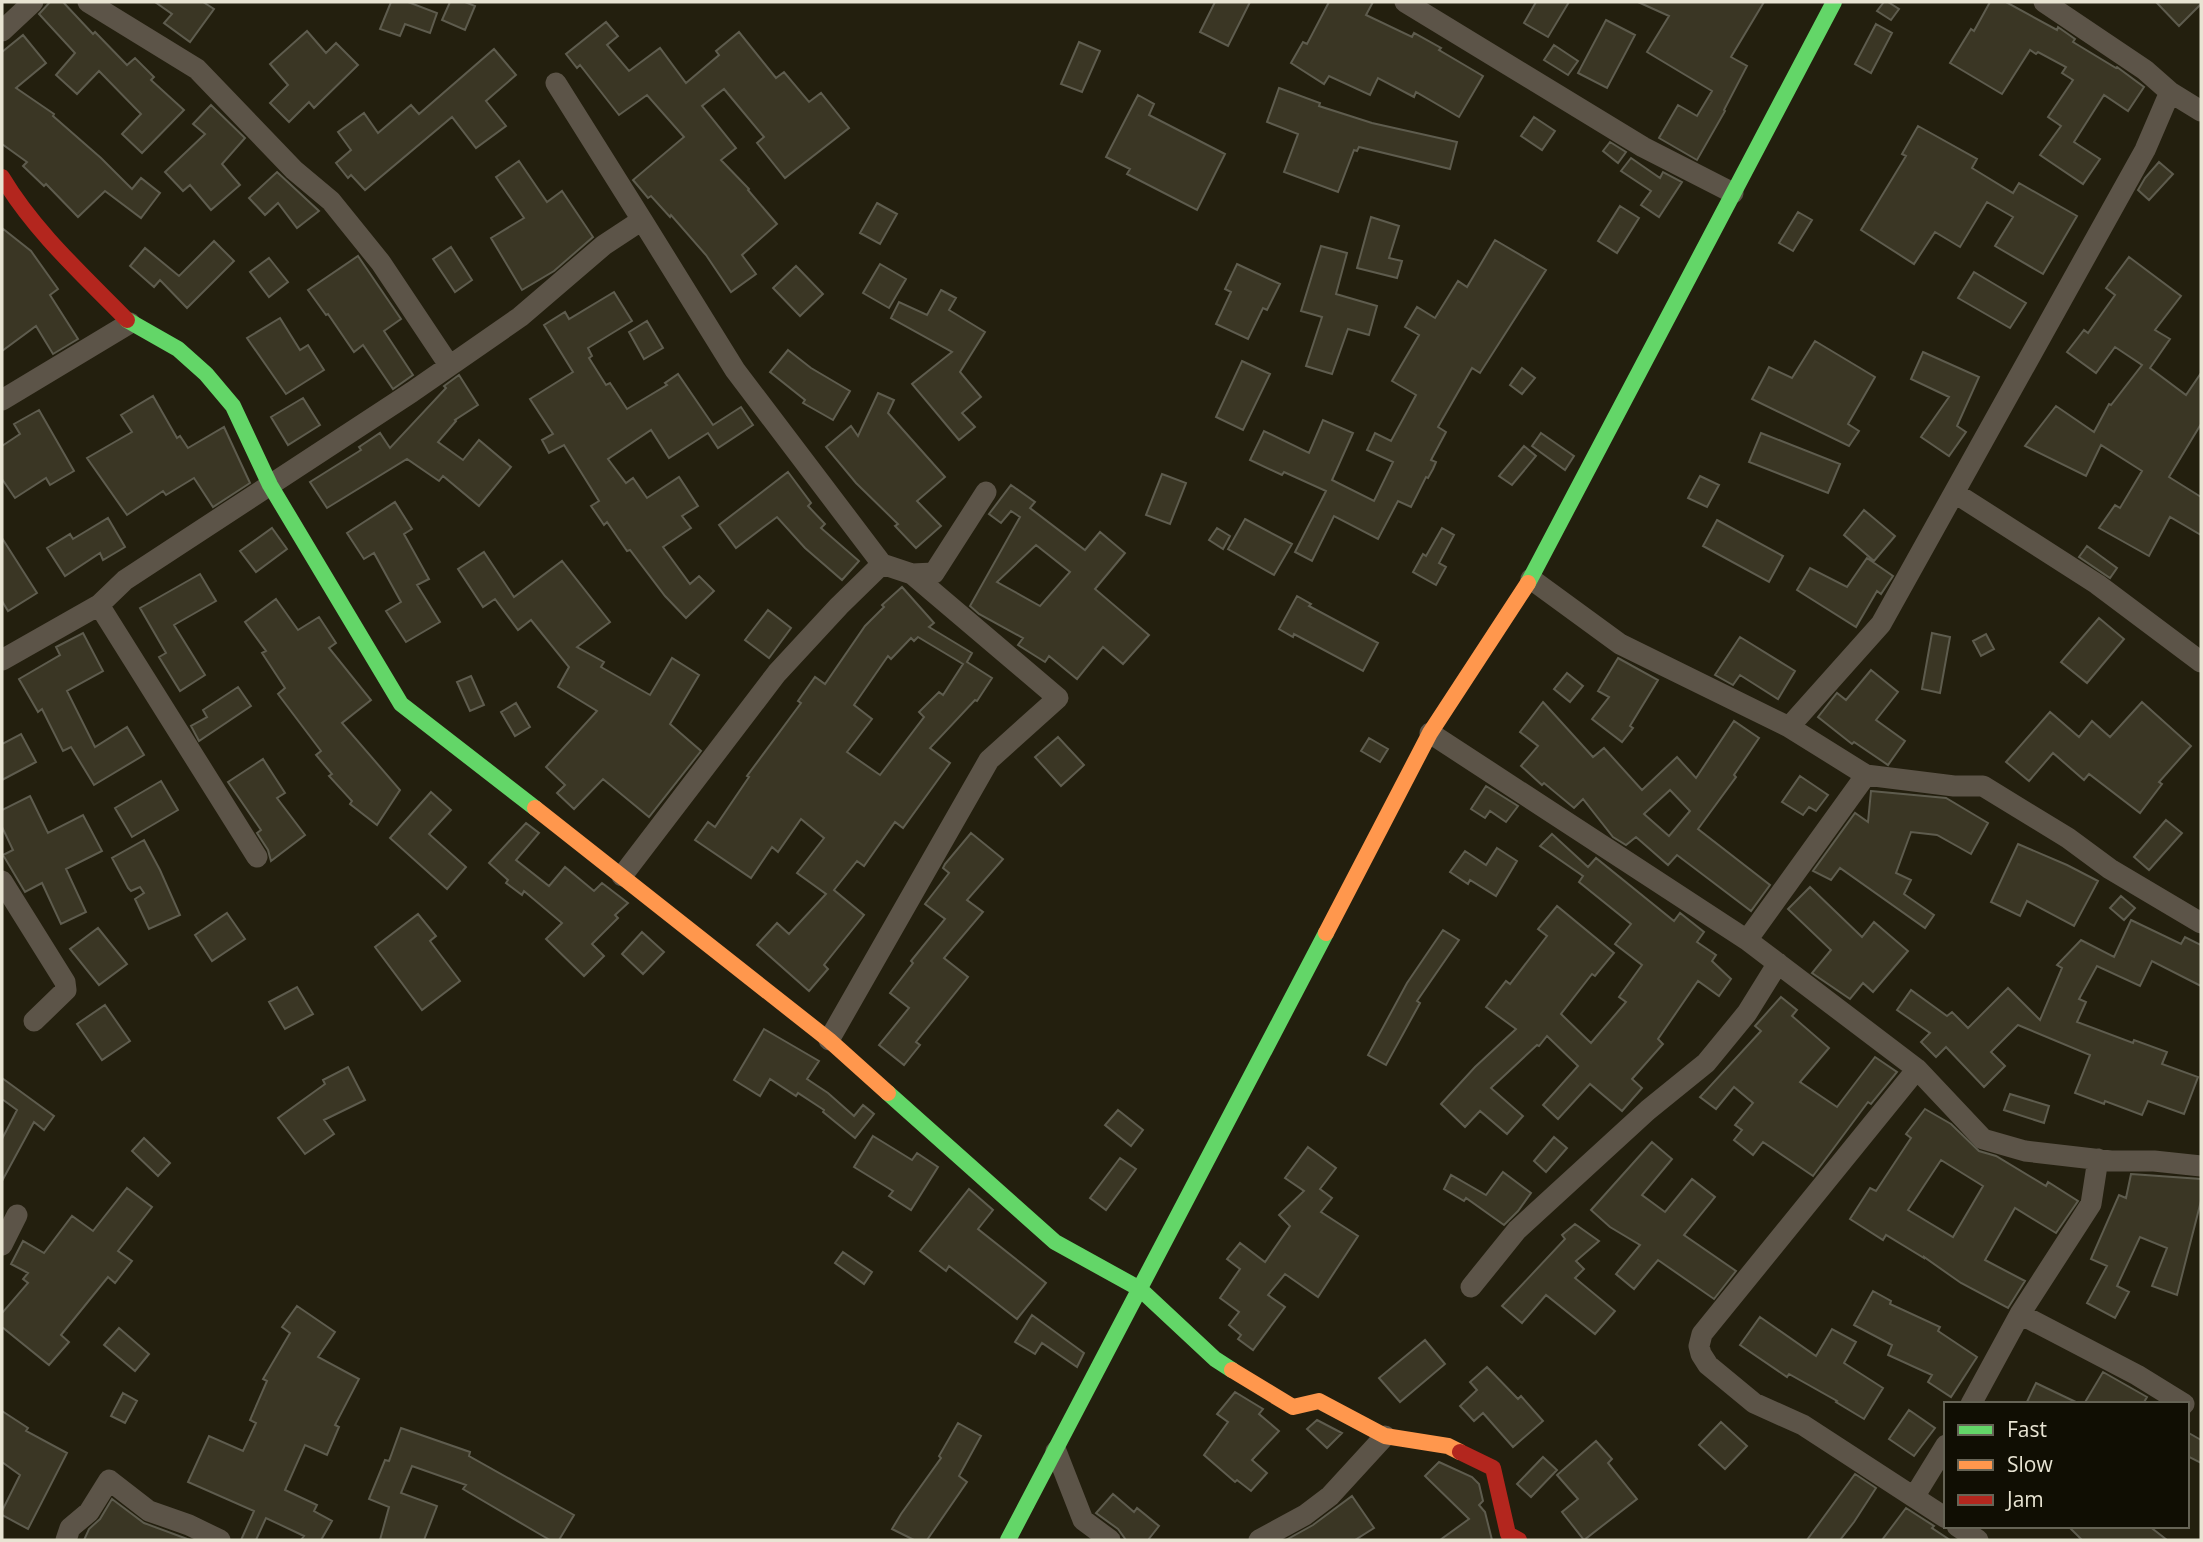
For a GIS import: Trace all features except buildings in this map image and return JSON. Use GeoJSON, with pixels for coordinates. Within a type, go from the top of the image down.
{"type":"FeatureCollection","features":[{"type":"Feature","properties":{"kind":"street"},"geometry":{"type":"LineString","coordinates":[[2,31],[33,2]]}},
{"type":"Feature","properties":{"kind":"street"},"geometry":{"type":"LineString","coordinates":[[88,2],[197,69],[294,170],[331,201],[382,263],[449,365]]}},
{"type":"Feature","properties":{"kind":"street"},"geometry":{"type":"LineString","coordinates":[[1405,2],[1643,147],[1733,193]]}},
{"type":"Feature","properties":{"kind":"street"},"geometry":{"type":"LineString","coordinates":[[1008,1540],[1430,733],[1531,579],[1834,2]]}},
{"type":"Feature","properties":{"kind":"street"},"geometry":{"type":"LineString","coordinates":[[2044,2],[2145,70],[2170,92],[2201,110]]}},
{"type":"Feature","properties":{"kind":"street"},"geometry":{"type":"LineString","coordinates":[[556,83],[735,370],[882,564],[912,574],[934,573],[986,492]]}},
{"type":"Feature","properties":{"kind":"street"},"geometry":{"type":"LineString","coordinates":[[1789,727],[1881,624],[2145,150],[2170,92]]}},
{"type":"Feature","properties":{"kind":"street"},"geometry":{"type":"LineString","coordinates":[[2,177],[19,205],[51,242],[130,323],[177,349],[206,374],[233,405],[270,485],[401,704],[829,1040],[1055,1242],[1140,1289],[1216,1359],[1293,1407],[1319,1401],[1384,1436],[1448,1446],[1493,1468],[1508,1534],[1520,1540]]}},
{"type":"Feature","properties":{"kind":"street"},"geometry":{"type":"LineString","coordinates":[[2,660],[99,605],[125,580],[412,392],[520,317],[604,245],[642,219]]}},
{"type":"Feature","properties":{"kind":"street"},"geometry":{"type":"LineString","coordinates":[[2,400],[130,323]]}},
{"type":"Feature","properties":{"kind":"street"},"geometry":{"type":"LineString","coordinates":[[1955,493],[2097,584],[2201,662]]}},
{"type":"Feature","properties":{"kind":"street"},"geometry":{"type":"LineString","coordinates":[[622,876],[778,673],[839,606],[882,564]]}},
{"type":"Feature","properties":{"kind":"street"},"geometry":{"type":"LineString","coordinates":[[829,1040],[989,760],[1058,698],[912,574]]}},
{"type":"Feature","properties":{"kind":"street"},"geometry":{"type":"LineString","coordinates":[[1531,579],[1620,644],[1789,727],[1866,775],[1954,786],[1983,786],[2068,838],[2110,869],[2201,923]]}},
{"type":"Feature","properties":{"kind":"street"},"geometry":{"type":"LineString","coordinates":[[99,605],[257,857]]}},
{"type":"Feature","properties":{"kind":"street"},"geometry":{"type":"LineString","coordinates":[[1430,733],[1778,963],[1917,1069],[1983,1139],[2025,1152],[2201,1166]]}},
{"type":"Feature","properties":{"kind":"street"},"geometry":{"type":"LineString","coordinates":[[1746,940],[1866,775]]}},
{"type":"Feature","properties":{"kind":"street"},"geometry":{"type":"LineString","coordinates":[[2,881],[65,982],[66,990],[34,1021]]}},
{"type":"Feature","properties":{"kind":"street"},"geometry":{"type":"LineString","coordinates":[[1471,1287],[1517,1230],[1648,1110],[1706,1063],[1747,1013],[1778,963]]}},
{"type":"Feature","properties":{"kind":"street"},"geometry":{"type":"LineString","coordinates":[[1917,1069],[1702,1334],[1699,1346],[1708,1364],[1754,1404],[1803,1425],[1944,1517]]}},
{"type":"Feature","properties":{"kind":"street"},"geometry":{"type":"LineString","coordinates":[[1972,1402],[2020,1314],[2091,1204],[2098,1159]]}},
{"type":"Feature","properties":{"kind":"street"},"geometry":{"type":"LineString","coordinates":[[2,1245],[17,1215]]}},
{"type":"Feature","properties":{"kind":"street"},"geometry":{"type":"LineString","coordinates":[[2020,1314],[2137,1375],[2181,1402]]}},
{"type":"Feature","properties":{"kind":"street"},"geometry":{"type":"LineString","coordinates":[[1259,1540],[1305,1515],[1330,1496],[1384,1436]]}},
{"type":"Feature","properties":{"kind":"street"},"geometry":{"type":"LineString","coordinates":[[1914,1497],[1944,1448]]}},
{"type":"Feature","properties":{"kind":"street"},"geometry":{"type":"LineString","coordinates":[[1056,1451],[1083,1520],[1110,1540]]}},
{"type":"Feature","properties":{"kind":"street"},"geometry":{"type":"LineString","coordinates":[[66,1540],[70,1528],[89,1512],[109,1480],[149,1511],[189,1525],[220,1540]]}},
{"type":"Feature","properties":{"kind":"street"},"geometry":{"type":"LineString","coordinates":[[1960,1528],[1978,1540]]}},
{"type":"Feature","properties":{"kind":"traffic: fast"},"geometry":{"type":"LineString","coordinates":[[1528,583],[1834,2]]}},
{"type":"Feature","properties":{"kind":"traffic: fast"},"geometry":{"type":"LineString","coordinates":[[127,320],[178,349],[206,374],[233,406],[270,485],[401,704],[535,808]]}},
{"type":"Feature","properties":{"kind":"traffic: fast"},"geometry":{"type":"LineString","coordinates":[[1008,1540],[1326,933]]}},
{"type":"Feature","properties":{"kind":"traffic: fast"},"geometry":{"type":"LineString","coordinates":[[888,1093],[1055,1242],[1140,1289],[1215,1359],[1232,1370]]}},
{"type":"Feature","properties":{"kind":"traffic: slow"},"geometry":{"type":"LineString","coordinates":[[1326,933],[1430,733],[1528,583]]}},
{"type":"Feature","properties":{"kind":"traffic: slow"},"geometry":{"type":"LineString","coordinates":[[535,808],[829,1040],[888,1093]]}},
{"type":"Feature","properties":{"kind":"traffic: slow"},"geometry":{"type":"LineString","coordinates":[[1232,1370],[1293,1407],[1319,1401],[1385,1436],[1448,1446],[1460,1452]]}},
{"type":"Feature","properties":{"kind":"traffic: jam"},"geometry":{"type":"LineString","coordinates":[[2,177],[44,235],[127,320]]}},
{"type":"Feature","properties":{"kind":"traffic: jam"},"geometry":{"type":"LineString","coordinates":[[1460,1452],[1493,1468],[1508,1534],[1519,1540]]}}]}
